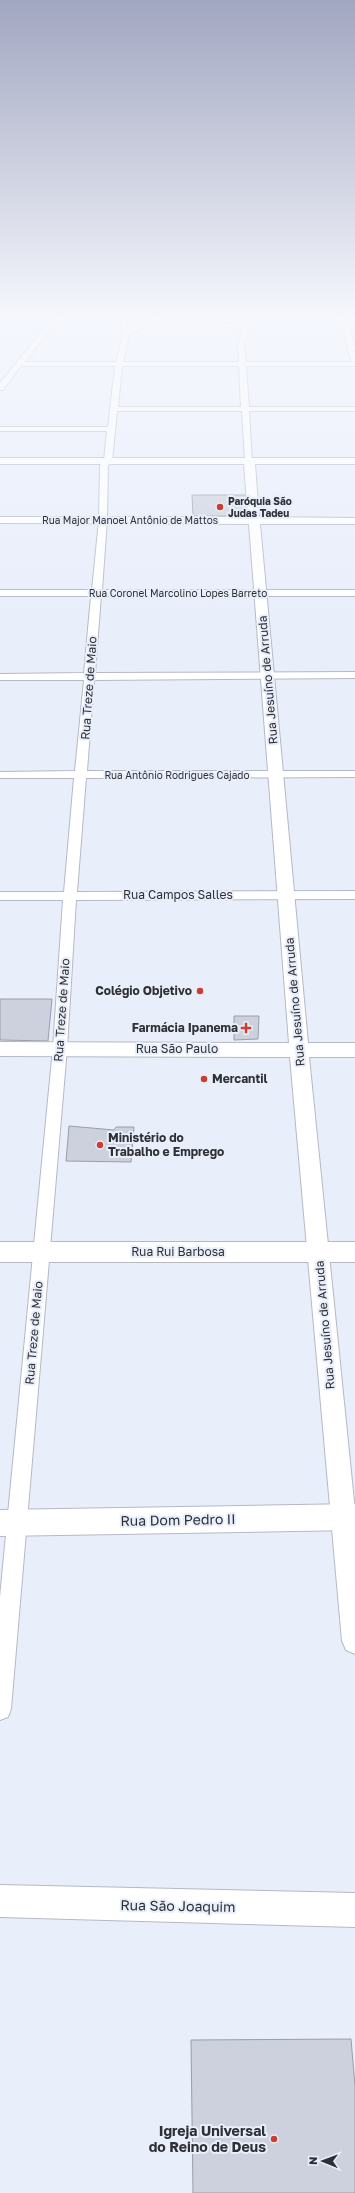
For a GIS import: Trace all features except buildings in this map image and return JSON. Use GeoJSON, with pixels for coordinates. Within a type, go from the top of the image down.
{"type":"FeatureCollection","features":[{"type":"Feature","properties":{"kind":"main road","name":"Rua Rui Barbosa"},"geometry":{"type":"LineString","coordinates":[[0,1252],[355,1252]]}},
{"type":"Feature","properties":{"kind":"main road","name":"Rua Dom Pedro II"},"geometry":{"type":"LineString","coordinates":[[8,1523],[348,1517]]}},
{"type":"Feature","properties":{"kind":"main road","name":"Rua São Joaquim"},"geometry":{"type":"LineString","coordinates":[[0,1901],[355,1910]]}},
{"type":"Feature","properties":{"kind":"street","name":"Rua Treze de Maio"},"geometry":{"type":"LineString","coordinates":[[0,1709],[8,1523],[41,1252],[60,1048],[70,895],[82,775],[103,520],[104,465],[108,461],[113,416]]}},
{"type":"Feature","properties":{"kind":"street","name":"Rua Jesuíno de Arruda"},"geometry":{"type":"LineString","coordinates":[[246,416],[298,1049],[318,1252],[348,1517],[355,1641]]}},
{"type":"Feature","properties":{"kind":"street"},"geometry":{"type":"LineString","coordinates":[[0,429],[111,430]]}},
{"type":"Feature","properties":{"kind":"street"},"geometry":{"type":"LineString","coordinates":[[0,461],[355,461]]}},
{"type":"Feature","properties":{"kind":"street","name":"Rua Major Manoel Antônio de Mattos"},"geometry":{"type":"LineString","coordinates":[[0,520],[355,521]]}},
{"type":"Feature","properties":{"kind":"street","name":"Rua Coronel Marcolino Lopes Barreto"},"geometry":{"type":"LineString","coordinates":[[0,592],[261,594],[355,593]]}},
{"type":"Feature","properties":{"kind":"street"},"geometry":{"type":"LineString","coordinates":[[0,677],[355,675]]}},
{"type":"Feature","properties":{"kind":"street","name":"Rua Antônio Rodrigues Cajado"},"geometry":{"type":"LineString","coordinates":[[0,775],[355,774]]}},
{"type":"Feature","properties":{"kind":"street","name":"Rua Campos Salles"},"geometry":{"type":"LineString","coordinates":[[0,896],[355,895]]}},
{"type":"Feature","properties":{"kind":"street","name":"Rua São Paulo"},"geometry":{"type":"LineString","coordinates":[[0,1049],[355,1050]]}},
{"type":"Feature","properties":{"kind":"place","name":"Paróquia São Judas Tadeu"},"geometry":{"type":"Point","coordinates":[220,507]}},
{"type":"Feature","properties":{"kind":"place","name":"Colégio Objetivo"},"geometry":{"type":"Point","coordinates":[200,991]}},
{"type":"Feature","properties":{"kind":"place","name":"Farmácia Ipanema"},"geometry":{"type":"Point","coordinates":[246,1028]}},
{"type":"Feature","properties":{"kind":"place","name":"Mercantil"},"geometry":{"type":"Point","coordinates":[204,1079]}},
{"type":"Feature","properties":{"kind":"place","name":"Ministério do Trabalho e Emprego"},"geometry":{"type":"Point","coordinates":[100,1145]}},
{"type":"Feature","properties":{"kind":"place","name":"Igreja Universal do Reino de Deus"},"geometry":{"type":"Point","coordinates":[274,2139]}}]}
